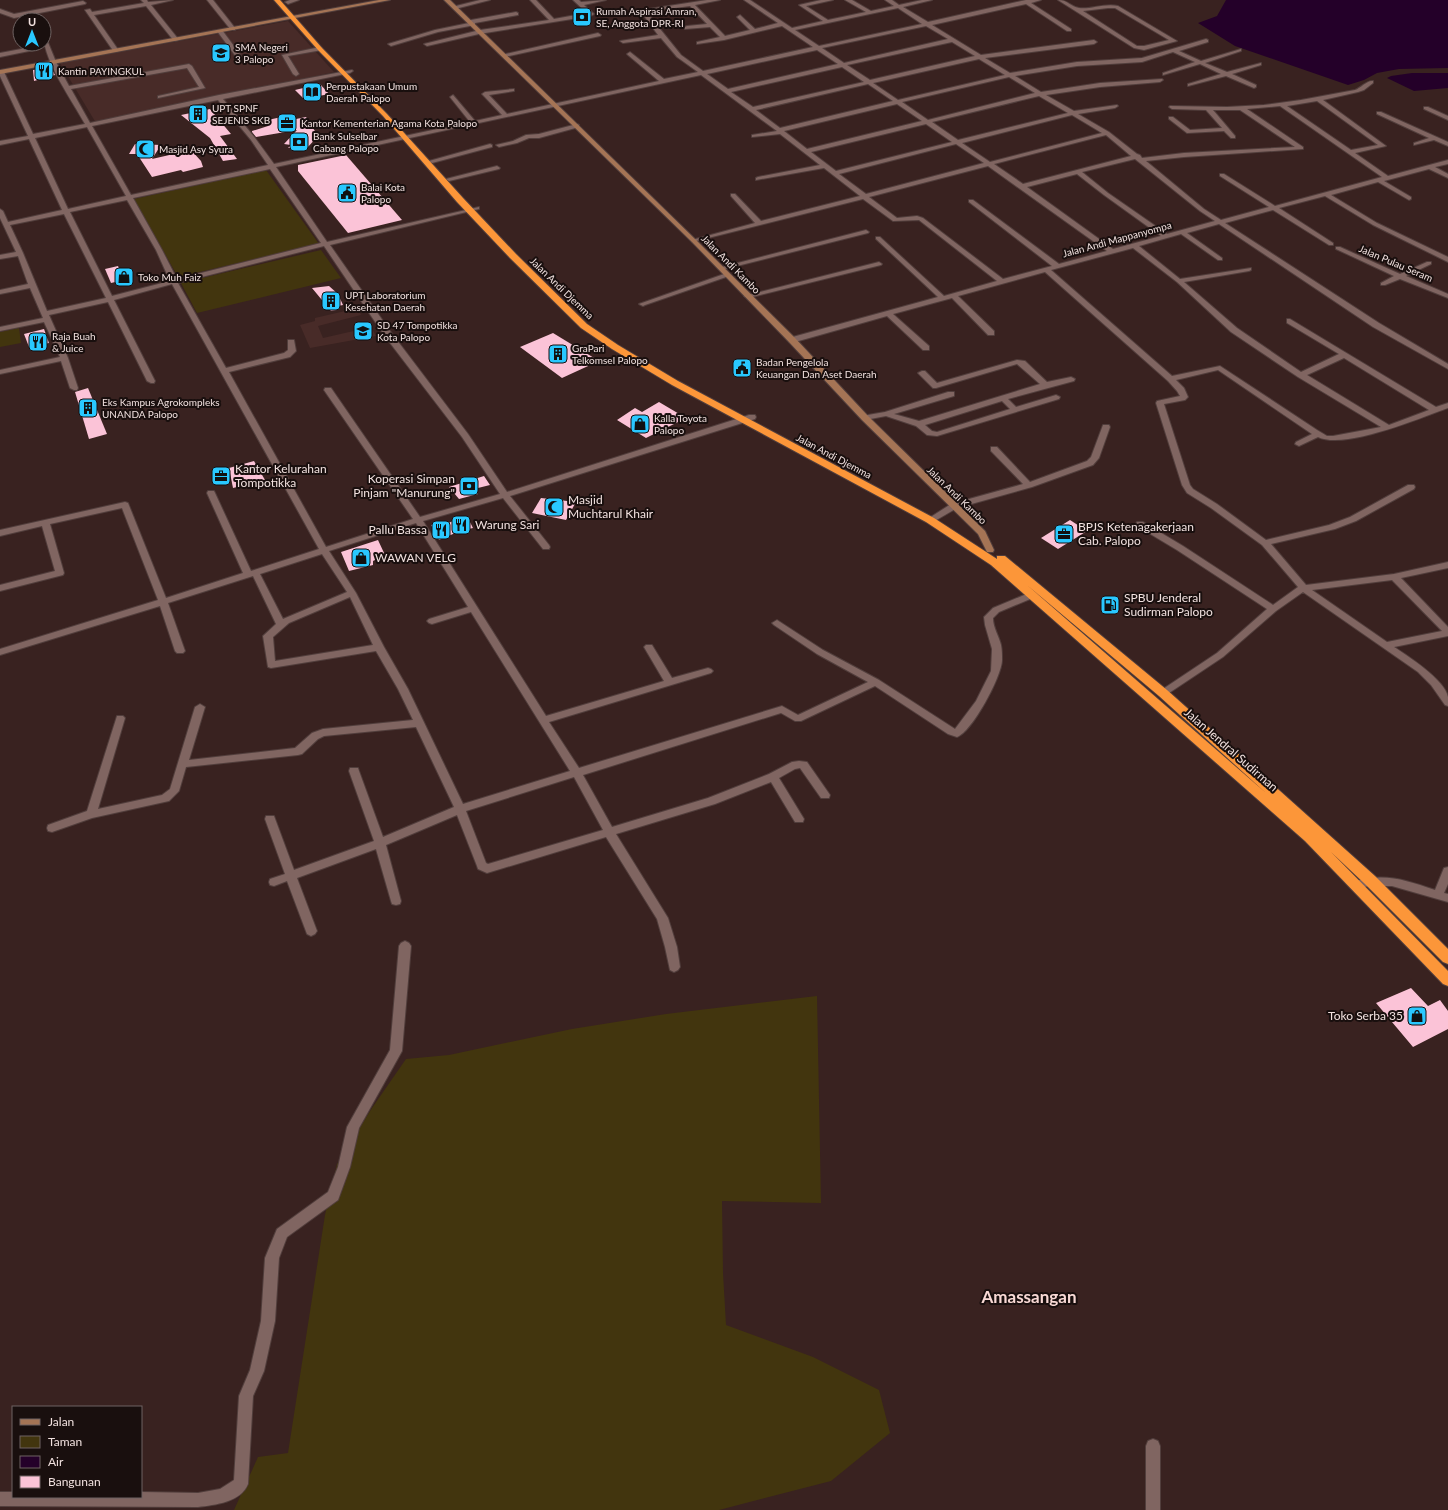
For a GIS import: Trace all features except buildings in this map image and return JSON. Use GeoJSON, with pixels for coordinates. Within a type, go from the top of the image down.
{"type":"FeatureCollection","features":[{"type":"Feature","properties":{"kind":"highway","name":"Jalan Andi Djemma"},"geometry":{"type":"LineString","coordinates":[[277,0],[296,18],[474,209],[590,323],[621,344],[679,379],[752,417],[933,518],[987,552]]}},
{"type":"Feature","properties":{"kind":"highway","name":"Jalan Andi Djemma"},"geometry":{"type":"LineString","coordinates":[[290,1],[296,18],[320,48],[346,72]]}},
{"type":"Feature","properties":{"kind":"highway","name":"Jalan Andi Djemma"},"geometry":{"type":"LineString","coordinates":[[406,136],[432,160],[449,179],[513,256],[584,326],[659,374],[743,420],[933,518]]}},
{"type":"Feature","properties":{"kind":"highway","name":"Jalan Jendral Sudirman"},"geometry":{"type":"LineString","coordinates":[[987,552],[995,563],[1309,838],[1370,880],[1448,958]]}},
{"type":"Feature","properties":{"kind":"highway","name":"Jalan Jendral Sudirman"},"geometry":{"type":"LineString","coordinates":[[987,552],[1026,577],[1163,693],[1338,858],[1355,885],[1448,980]]}},
{"type":"Feature","properties":{"kind":"street"},"geometry":{"type":"LineString","coordinates":[[91,14],[145,2],[170,0]]}},
{"type":"Feature","properties":{"kind":"street"},"geometry":{"type":"LineString","coordinates":[[210,0],[233,29]]}},
{"type":"Feature","properties":{"kind":"street"},"geometry":{"type":"LineString","coordinates":[[151,381],[66,211],[0,72],[387,0]]}},
{"type":"Feature","properties":{"kind":"street","name":"Jalan Andi Kambo"},"geometry":{"type":"LineString","coordinates":[[447,0],[694,241],[792,340],[865,418],[982,532],[987,552]]}},
{"type":"Feature","properties":{"kind":"street"},"geometry":{"type":"LineString","coordinates":[[455,7],[487,0]]}},
{"type":"Feature","properties":{"kind":"street"},"geometry":{"type":"LineString","coordinates":[[533,0],[553,21]]}},
{"type":"Feature","properties":{"kind":"street"},"geometry":{"type":"LineString","coordinates":[[578,2],[603,0]]}},
{"type":"Feature","properties":{"kind":"street"},"geometry":{"type":"LineString","coordinates":[[717,0],[645,12],[676,53],[781,131],[895,220],[921,219],[1001,282]]}},
{"type":"Feature","properties":{"kind":"street"},"geometry":{"type":"LineString","coordinates":[[747,0],[1022,186],[1112,251]]}},
{"type":"Feature","properties":{"kind":"street"},"geometry":{"type":"LineString","coordinates":[[800,0],[807,4]]}},
{"type":"Feature","properties":{"kind":"street"},"geometry":{"type":"LineString","coordinates":[[827,22],[802,6],[830,0]]}},
{"type":"Feature","properties":{"kind":"street"},"geometry":{"type":"LineString","coordinates":[[848,0],[869,12]]}},
{"type":"Feature","properties":{"kind":"street"},"geometry":{"type":"LineString","coordinates":[[888,0],[1040,94],[1107,133],[1140,158],[1202,210],[1376,325],[1448,367]]}},
{"type":"Feature","properties":{"kind":"street"},"geometry":{"type":"LineString","coordinates":[[790,30],[929,0]]}},
{"type":"Feature","properties":{"kind":"street"},"geometry":{"type":"LineString","coordinates":[[7,224],[662,80],[1038,0]]}},
{"type":"Feature","properties":{"kind":"street"},"geometry":{"type":"LineString","coordinates":[[1061,0],[1136,47],[1144,48],[1174,41],[1114,6],[1078,10]]}},
{"type":"Feature","properties":{"kind":"street"},"geometry":{"type":"LineString","coordinates":[[32,12],[82,1],[116,51]]}},
{"type":"Feature","properties":{"kind":"street"},"geometry":{"type":"LineString","coordinates":[[145,2],[176,40]]}},
{"type":"Feature","properties":{"kind":"street"},"geometry":{"type":"LineString","coordinates":[[426,44],[591,14],[578,2]]}},
{"type":"Feature","properties":{"kind":"street"},"geometry":{"type":"LineString","coordinates":[[1026,2],[1069,30]]}},
{"type":"Feature","properties":{"kind":"street"},"geometry":{"type":"LineString","coordinates":[[691,4],[724,38]]}},
{"type":"Feature","properties":{"kind":"street"},"geometry":{"type":"LineString","coordinates":[[0,11],[12,15]]}},
{"type":"Feature","properties":{"kind":"street"},"geometry":{"type":"LineString","coordinates":[[390,44],[420,37],[437,31],[516,14]]}},
{"type":"Feature","properties":{"kind":"street"},"geometry":{"type":"LineString","coordinates":[[740,18],[754,31]]}},
{"type":"Feature","properties":{"kind":"street"},"geometry":{"type":"LineString","coordinates":[[699,43],[782,24]]}},
{"type":"Feature","properties":{"kind":"street"},"geometry":{"type":"LineString","coordinates":[[687,28],[710,25]]}},
{"type":"Feature","properties":{"kind":"street"},"geometry":{"type":"LineString","coordinates":[[220,31],[239,57]]}},
{"type":"Feature","properties":{"kind":"street"},"geometry":{"type":"LineString","coordinates":[[504,55],[598,35]]}},
{"type":"Feature","properties":{"kind":"street"},"geometry":{"type":"LineString","coordinates":[[623,41],[662,36]]}},
{"type":"Feature","properties":{"kind":"street"},"geometry":{"type":"LineString","coordinates":[[420,37],[433,50]]}},
{"type":"Feature","properties":{"kind":"street"},"geometry":{"type":"LineString","coordinates":[[727,91],[952,40]]}},
{"type":"Feature","properties":{"kind":"street"},"geometry":{"type":"LineString","coordinates":[[754,136],[781,131],[1010,75],[1070,65],[1142,60],[1206,41]]}},
{"type":"Feature","properties":{"kind":"street"},"geometry":{"type":"LineString","coordinates":[[752,109],[980,57],[1094,42]]}},
{"type":"Feature","properties":{"kind":"street"},"geometry":{"type":"LineString","coordinates":[[296,74],[285,55],[320,48]]}},
{"type":"Feature","properties":{"kind":"street"},"geometry":{"type":"LineString","coordinates":[[1172,50],[1254,86]]}},
{"type":"Feature","properties":{"kind":"street"},"geometry":{"type":"LineString","coordinates":[[1165,74],[1239,50]]}},
{"type":"Feature","properties":{"kind":"street"},"geometry":{"type":"LineString","coordinates":[[0,55],[16,52]]}},
{"type":"Feature","properties":{"kind":"street"},"geometry":{"type":"LineString","coordinates":[[49,52],[128,197],[159,250],[174,281],[324,550],[352,593],[379,647],[403,688],[460,810],[482,866],[487,869],[711,801],[773,777],[800,764],[803,765],[825,795]]}},
{"type":"Feature","properties":{"kind":"street"},"geometry":{"type":"LineString","coordinates":[[630,54],[662,80]]}},
{"type":"Feature","properties":{"kind":"street"},"geometry":{"type":"LineString","coordinates":[[1190,85],[1259,64]]}},
{"type":"Feature","properties":{"kind":"street"},"geometry":{"type":"LineString","coordinates":[[69,88],[189,66],[202,88],[160,97]]}},
{"type":"Feature","properties":{"kind":"street"},"geometry":{"type":"LineString","coordinates":[[0,143],[346,72]]}},
{"type":"Feature","properties":{"kind":"street"},"geometry":{"type":"LineString","coordinates":[[806,152],[1040,94],[1100,84],[1160,80]]}},
{"type":"Feature","properties":{"kind":"street"},"geometry":{"type":"LineString","coordinates":[[1172,107],[1241,108],[1282,105],[1361,90],[1371,82]]}},
{"type":"Feature","properties":{"kind":"street"},"geometry":{"type":"LineString","coordinates":[[505,115],[485,94],[512,90]]}},
{"type":"Feature","properties":{"kind":"street"},"geometry":{"type":"LineString","coordinates":[[219,97],[252,139],[327,244],[387,333],[465,436],[505,495],[546,547]]}},
{"type":"Feature","properties":{"kind":"street"},"geometry":{"type":"LineString","coordinates":[[453,97],[473,122]]}},
{"type":"Feature","properties":{"kind":"street"},"geometry":{"type":"LineString","coordinates":[[1318,99],[1383,146],[1351,152]]}},
{"type":"Feature","properties":{"kind":"street"},"geometry":{"type":"LineString","coordinates":[[1282,105],[1387,178]]}},
{"type":"Feature","properties":{"kind":"street"},"geometry":{"type":"LineString","coordinates":[[835,173],[1073,113],[1115,106]]}},
{"type":"Feature","properties":{"kind":"street"},"geometry":{"type":"LineString","coordinates":[[1208,108],[1233,137]]}},
{"type":"Feature","properties":{"kind":"street"},"geometry":{"type":"LineString","coordinates":[[1022,186],[1077,171],[1140,158],[1301,148],[1241,108]]}},
{"type":"Feature","properties":{"kind":"street"},"geometry":{"type":"LineString","coordinates":[[1426,108],[1448,118]]}},
{"type":"Feature","properties":{"kind":"street"},"geometry":{"type":"LineString","coordinates":[[1379,113],[1448,144]]}},
{"type":"Feature","properties":{"kind":"street"},"geometry":{"type":"LineString","coordinates":[[1171,118],[1189,132],[1226,129]]}},
{"type":"Feature","properties":{"kind":"street"},"geometry":{"type":"LineString","coordinates":[[499,145],[515,142],[524,137],[539,136],[577,126]]}},
{"type":"Feature","properties":{"kind":"street"},"geometry":{"type":"LineString","coordinates":[[856,130],[865,137]]}},
{"type":"Feature","properties":{"kind":"street"},"geometry":{"type":"LineString","coordinates":[[694,241],[1107,133]]}},
{"type":"Feature","properties":{"kind":"street"},"geometry":{"type":"LineString","coordinates":[[1416,144],[1434,138]]}},
{"type":"Feature","properties":{"kind":"street"},"geometry":{"type":"LineString","coordinates":[[432,160],[490,146]]}},
{"type":"Feature","properties":{"kind":"street","name":"Jalan Andi Mappanyompa"},"geometry":{"type":"LineString","coordinates":[[792,340],[1166,236],[1448,162]]}},
{"type":"Feature","properties":{"kind":"street"},"geometry":{"type":"LineString","coordinates":[[758,179],[826,166]]}},
{"type":"Feature","properties":{"kind":"street"},"geometry":{"type":"LineString","coordinates":[[1430,167],[1448,176]]}},
{"type":"Feature","properties":{"kind":"street"},"geometry":{"type":"LineString","coordinates":[[449,179],[497,168]]}},
{"type":"Feature","properties":{"kind":"street"},"geometry":{"type":"LineString","coordinates":[[1077,171],[1106,194],[1166,236]]}},
{"type":"Feature","properties":{"kind":"street","name":"Jalan Pulau Seram"},"geometry":{"type":"LineString","coordinates":[[1222,174],[1334,246],[1448,296]]}},
{"type":"Feature","properties":{"kind":"street"},"geometry":{"type":"LineString","coordinates":[[1379,180],[1408,198]]}},
{"type":"Feature","properties":{"kind":"street"},"geometry":{"type":"LineString","coordinates":[[1326,194],[1374,224],[1448,260]]}},
{"type":"Feature","properties":{"kind":"street"},"geometry":{"type":"LineString","coordinates":[[733,195],[760,224]]}},
{"type":"Feature","properties":{"kind":"street"},"geometry":{"type":"LineString","coordinates":[[971,201],[1057,266]]}},
{"type":"Feature","properties":{"kind":"street"},"geometry":{"type":"LineString","coordinates":[[0,329],[174,281],[474,209]]}},
{"type":"Feature","properties":{"kind":"street"},"geometry":{"type":"LineString","coordinates":[[1,214],[20,253],[32,285],[64,358],[74,388]]}},
{"type":"Feature","properties":{"kind":"street"},"geometry":{"type":"LineString","coordinates":[[721,268],[866,232]]}},
{"type":"Feature","properties":{"kind":"street"},"geometry":{"type":"LineString","coordinates":[[1182,232],[1220,259]]}},
{"type":"Feature","properties":{"kind":"street"},"geometry":{"type":"LineString","coordinates":[[878,238],[944,298]]}},
{"type":"Feature","properties":{"kind":"street"},"geometry":{"type":"LineString","coordinates":[[1134,245],[1180,281],[1234,330],[1301,375],[1388,428]]}},
{"type":"Feature","properties":{"kind":"street"},"geometry":{"type":"LineString","coordinates":[[0,257],[20,253]]}},
{"type":"Feature","properties":{"kind":"street"},"geometry":{"type":"LineString","coordinates":[[1383,284],[1430,263]]}},
{"type":"Feature","properties":{"kind":"street"},"geometry":{"type":"LineString","coordinates":[[748,296],[878,264]]}},
{"type":"Feature","properties":{"kind":"street"},"geometry":{"type":"LineString","coordinates":[[1046,269],[1171,379],[1181,390],[1184,397],[1160,403],[1187,488],[1265,543],[1304,588],[1428,676],[1448,703]]}},
{"type":"Feature","properties":{"kind":"street"},"geometry":{"type":"LineString","coordinates":[[1180,281],[1250,269]]}},
{"type":"Feature","properties":{"kind":"street"},"geometry":{"type":"LineString","coordinates":[[643,304],[727,275]]}},
{"type":"Feature","properties":{"kind":"street"},"geometry":{"type":"LineString","coordinates":[[0,292],[32,285]]}},
{"type":"Feature","properties":{"kind":"street"},"geometry":{"type":"LineString","coordinates":[[953,295],[991,333]]}},
{"type":"Feature","properties":{"kind":"street"},"geometry":{"type":"LineString","coordinates":[[889,314],[926,348]]}},
{"type":"Feature","properties":{"kind":"street"},"geometry":{"type":"LineString","coordinates":[[1290,321],[1435,410]]}},
{"type":"Feature","properties":{"kind":"street"},"geometry":{"type":"LineString","coordinates":[[225,371],[287,355],[292,351],[291,342]]}},
{"type":"Feature","properties":{"kind":"street"},"geometry":{"type":"LineString","coordinates":[[1301,375],[1344,355]]}},
{"type":"Feature","properties":{"kind":"street"},"geometry":{"type":"LineString","coordinates":[[0,372],[64,358]]}},
{"type":"Feature","properties":{"kind":"street"},"geometry":{"type":"LineString","coordinates":[[922,373],[936,386],[1018,362],[1022,363],[1045,386]]}},
{"type":"Feature","properties":{"kind":"street"},"geometry":{"type":"LineString","coordinates":[[1171,379],[1220,368],[1318,434],[1333,438],[1364,434],[1388,428],[1448,405]]}},
{"type":"Feature","properties":{"kind":"street"},"geometry":{"type":"LineString","coordinates":[[919,424],[1003,398],[1071,380]]}},
{"type":"Feature","properties":{"kind":"street"},"geometry":{"type":"LineString","coordinates":[[328,390],[418,520],[576,772],[609,832],[662,918],[671,947],[674,967]]}},
{"type":"Feature","properties":{"kind":"street"},"geometry":{"type":"LineString","coordinates":[[865,418],[886,414],[951,394]]}},
{"type":"Feature","properties":{"kind":"street"},"geometry":{"type":"LineString","coordinates":[[886,414],[919,424],[930,433],[937,434],[1056,397]]}},
{"type":"Feature","properties":{"kind":"street"},"geometry":{"type":"LineString","coordinates":[[1003,398],[1015,410]]}},
{"type":"Feature","properties":{"kind":"street"},"geometry":{"type":"LineString","coordinates":[[0,652],[252,574],[418,520],[505,495],[752,417]]}},
{"type":"Feature","properties":{"kind":"street"},"geometry":{"type":"LineString","coordinates":[[933,518],[954,506],[1029,485],[1090,463],[1095,458],[1106,427]]}},
{"type":"Feature","properties":{"kind":"street"},"geometry":{"type":"LineString","coordinates":[[1299,444],[1318,434]]}},
{"type":"Feature","properties":{"kind":"street"},"geometry":{"type":"LineString","coordinates":[[994,449],[1029,485]]}},
{"type":"Feature","properties":{"kind":"street"},"geometry":{"type":"LineString","coordinates":[[1265,543],[1332,526],[1353,519],[1411,487]]}},
{"type":"Feature","properties":{"kind":"street"},"geometry":{"type":"LineString","coordinates":[[211,493],[252,574],[281,625]]}},
{"type":"Feature","properties":{"kind":"street"},"geometry":{"type":"LineString","coordinates":[[0,533],[124,505],[163,602],[180,651]]}},
{"type":"Feature","properties":{"kind":"street"},"geometry":{"type":"LineString","coordinates":[[0,588],[60,573],[45,523]]}},
{"type":"Feature","properties":{"kind":"street"},"geometry":{"type":"LineString","coordinates":[[1140,524],[1273,608]]}},
{"type":"Feature","properties":{"kind":"street"},"geometry":{"type":"LineString","coordinates":[[1163,693],[1220,655],[1273,608],[1304,588],[1394,577],[1445,565],[1448,573]]}},
{"type":"Feature","properties":{"kind":"street"},"geometry":{"type":"LineString","coordinates":[[1394,577],[1448,633]]}},
{"type":"Feature","properties":{"kind":"street"},"geometry":{"type":"LineString","coordinates":[[352,593],[286,621],[268,636],[271,665],[379,647]]}},
{"type":"Feature","properties":{"kind":"street"},"geometry":{"type":"LineString","coordinates":[[777,623],[820,652],[876,682],[955,733],[959,732],[981,700],[996,672],[996,648],[994,636],[988,620],[989,617],[996,610],[1032,595]]}},
{"type":"Feature","properties":{"kind":"street"},"geometry":{"type":"LineString","coordinates":[[432,621],[473,608]]}},
{"type":"Feature","properties":{"kind":"street"},"geometry":{"type":"LineString","coordinates":[[1386,646],[1448,633]]}},
{"type":"Feature","properties":{"kind":"street"},"geometry":{"type":"LineString","coordinates":[[649,647],[669,681]]}},
{"type":"Feature","properties":{"kind":"street"},"geometry":{"type":"LineString","coordinates":[[543,720],[669,681],[708,671]]}},
{"type":"Feature","properties":{"kind":"street"},"geometry":{"type":"LineString","coordinates":[[274,882],[460,810],[576,772],[782,709],[798,719],[876,682]]}},
{"type":"Feature","properties":{"kind":"street"},"geometry":{"type":"LineString","coordinates":[[52,828],[91,814],[168,797],[174,791],[200,707]]}},
{"type":"Feature","properties":{"kind":"street"},"geometry":{"type":"LineString","coordinates":[[91,814],[120,718]]}},
{"type":"Feature","properties":{"kind":"street"},"geometry":{"type":"LineString","coordinates":[[183,764],[298,751],[315,736],[323,732],[420,723]]}},
{"type":"Feature","properties":{"kind":"street"},"geometry":{"type":"LineString","coordinates":[[354,771],[380,842],[396,902]]}},
{"type":"Feature","properties":{"kind":"street"},"geometry":{"type":"LineString","coordinates":[[773,777],[799,819]]}},
{"type":"Feature","properties":{"kind":"street"},"geometry":{"type":"LineString","coordinates":[[270,819],[312,931]]}},
{"type":"Feature","properties":{"kind":"street"},"geometry":{"type":"LineString","coordinates":[[1355,885],[1370,880],[1397,882],[1443,897],[1448,871]]}},
{"type":"Feature","properties":{"kind":"street"},"geometry":{"type":"LineString","coordinates":[[0,1499],[198,1500],[222,1496],[241,1484],[246,1396],[257,1371],[268,1321],[272,1258],[282,1233],[333,1196],[344,1167],[353,1127],[396,1051],[405,946]]}},
{"type":"Feature","properties":{"kind":"street"},"geometry":{"type":"LineString","coordinates":[[1153,1446],[1153,1510]]}},
{"type":"Feature","properties":{"kind":"shaded area"},"geometry":{"type":"Polygon","coordinates":[[[288,21],[334,72],[96,123],[60,63],[288,21]]]}},
{"type":"Feature","properties":{"kind":"shaded area","name":"SD 47 Tompotikka Kota Palopo"},"geometry":{"type":"Polygon","coordinates":[[[358,308],[361,315],[318,326],[323,338],[371,327],[376,336],[310,348],[300,325],[315,321],[315,318],[358,308]]]}},
{"type":"Feature","properties":{"kind":"green space"},"geometry":{"type":"Polygon","coordinates":[[[266,170],[319,244],[178,277],[134,199],[266,170]]]}},
{"type":"Feature","properties":{"kind":"green space"},"geometry":{"type":"Polygon","coordinates":[[[321,250],[341,278],[197,313],[181,283],[321,250]]]}},
{"type":"Feature","properties":{"kind":"green space"},"geometry":{"type":"Polygon","coordinates":[[[19,328],[21,343],[0,347],[0,332],[19,328]]]}},
{"type":"Feature","properties":{"kind":"green space"},"geometry":{"type":"Polygon","coordinates":[[[817,996],[821,1203],[722,1201],[723,1273],[726,1325],[813,1357],[879,1390],[890,1433],[831,1481],[719,1510],[234,1510],[258,1457],[288,1453],[325,1215],[337,1164],[372,1108],[406,1059],[449,1055],[572,1029],[666,1014],[817,996]]]}},
{"type":"Feature","properties":{"kind":"water"},"geometry":{"type":"Polygon","coordinates":[[[1226,0],[1448,0],[1448,68],[1399,69],[1377,73],[1364,80],[1348,85],[1235,46],[1198,23],[1217,16],[1226,0]]]}},
{"type":"Feature","properties":{"kind":"water"},"geometry":{"type":"Polygon","coordinates":[[[1412,73],[1448,73],[1448,88],[1414,91],[1387,78],[1412,73]]]}},
{"type":"Feature","properties":{"kind":"place","name":"Rumah Aspirasi Amran, SE, Anggota DPR-RI"},"geometry":{"type":"Point","coordinates":[582,17]}},
{"type":"Feature","properties":{"kind":"place","name":"SMA Negeri 3 Palopo"},"geometry":{"type":"Point","coordinates":[221,53]}},
{"type":"Feature","properties":{"kind":"place","name":"Kantin PAYINGKUL"},"geometry":{"type":"Point","coordinates":[44,71]}},
{"type":"Feature","properties":{"kind":"place","name":"Perpustakaan Umum Daerah Palopo"},"geometry":{"type":"Point","coordinates":[312,92]}},
{"type":"Feature","properties":{"kind":"place","name":"UPT SPNF SEJENIS SKB"},"geometry":{"type":"Point","coordinates":[198,114]}},
{"type":"Feature","properties":{"kind":"place","name":"Kantor Kementerian Agama Kota Palopo"},"geometry":{"type":"Point","coordinates":[287,123]}},
{"type":"Feature","properties":{"kind":"place","name":"Bank Sulselbar Cabang Palopo"},"geometry":{"type":"Point","coordinates":[299,142]}},
{"type":"Feature","properties":{"kind":"place","name":"Masjid Asy Syura"},"geometry":{"type":"Point","coordinates":[145,149]}},
{"type":"Feature","properties":{"kind":"place","name":"Balai Kota Palopo"},"geometry":{"type":"Point","coordinates":[347,193]}},
{"type":"Feature","properties":{"kind":"place","name":"Toko Muh Faiz"},"geometry":{"type":"Point","coordinates":[124,277]}},
{"type":"Feature","properties":{"kind":"place","name":"UPT Laboratorium Kesehatan Daerah"},"geometry":{"type":"Point","coordinates":[331,301]}},
{"type":"Feature","properties":{"kind":"place","name":"SD 47 Tompotikka Kota Palopo"},"geometry":{"type":"Point","coordinates":[363,331]}},
{"type":"Feature","properties":{"kind":"place","name":"Raja Buah & Juice"},"geometry":{"type":"Point","coordinates":[38,342]}},
{"type":"Feature","properties":{"kind":"place","name":"GraPari Telkomsel Palopo"},"geometry":{"type":"Point","coordinates":[558,354]}},
{"type":"Feature","properties":{"kind":"place","name":"Badan Pengelola Keuangan Dan Aset Daerah"},"geometry":{"type":"Point","coordinates":[742,368]}},
{"type":"Feature","properties":{"kind":"place","name":"Eks Kampus Agrokompleks UNANDA Palopo"},"geometry":{"type":"Point","coordinates":[88,408]}},
{"type":"Feature","properties":{"kind":"place","name":"Kalla Toyota Palopo"},"geometry":{"type":"Point","coordinates":[640,424]}},
{"type":"Feature","properties":{"kind":"place","name":"Kantor Kelurahan Tompotikka"},"geometry":{"type":"Point","coordinates":[221,476]}},
{"type":"Feature","properties":{"kind":"place","name":"Koperasi Simpan Pinjam \"Manurung\""},"geometry":{"type":"Point","coordinates":[469,486]}},
{"type":"Feature","properties":{"kind":"place","name":"Masjid Muchtarul Khair"},"geometry":{"type":"Point","coordinates":[554,507]}},
{"type":"Feature","properties":{"kind":"place","name":"Warung Sari"},"geometry":{"type":"Point","coordinates":[461,525]}},
{"type":"Feature","properties":{"kind":"place","name":"Pallu Bassa"},"geometry":{"type":"Point","coordinates":[441,530]}},
{"type":"Feature","properties":{"kind":"place","name":"BPJS Ketenagakerjaan Cab. Palopo"},"geometry":{"type":"Point","coordinates":[1064,534]}},
{"type":"Feature","properties":{"kind":"place","name":"WAWAN VELG"},"geometry":{"type":"Point","coordinates":[361,558]}},
{"type":"Feature","properties":{"kind":"place","name":"SPBU Jenderal Sudirman Palopo"},"geometry":{"type":"Point","coordinates":[1110,605]}},
{"type":"Feature","properties":{"kind":"place","name":"Toko Serba 35"},"geometry":{"type":"Point","coordinates":[1417,1016]}},
{"type":"Feature","properties":{"kind":"district","name":"Amassangan"},"geometry":{"type":"Point","coordinates":[1029,1297]}}]}
